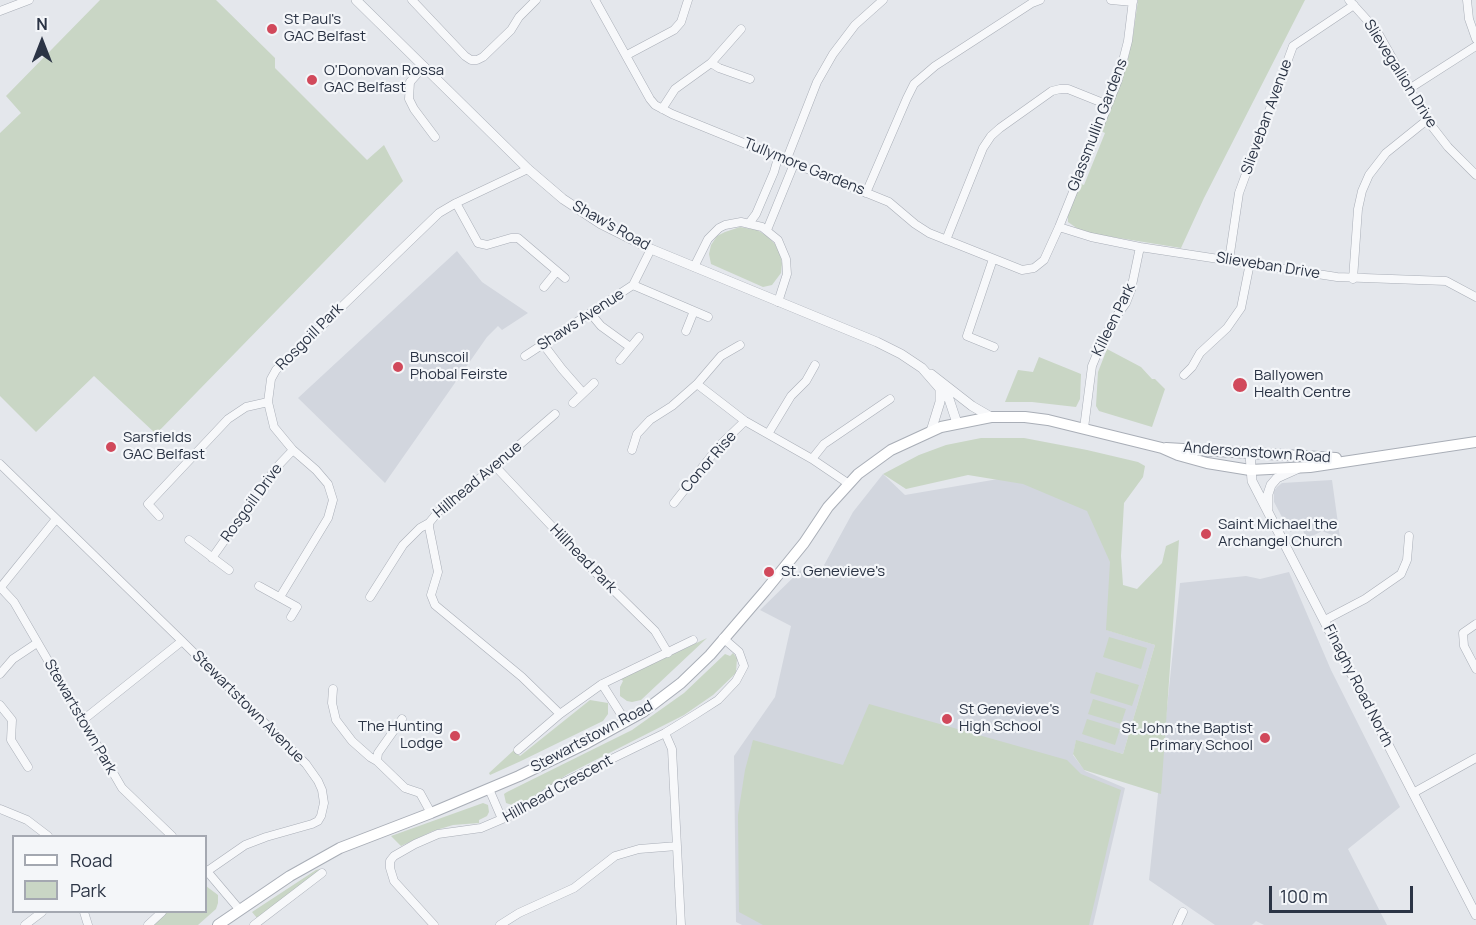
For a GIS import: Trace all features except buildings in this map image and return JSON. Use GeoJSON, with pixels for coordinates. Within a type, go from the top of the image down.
{"type":"FeatureCollection","features":[{"type":"Feature","properties":{"kind":"main road","name":"Andersonstown Road"},"geometry":{"type":"LineString","coordinates":[[957,423],[991,417],[1048,420],[1162,448],[1198,460],[1250,470],[1302,467],[1476,442]]}},
{"type":"Feature","properties":{"kind":"main road","name":"Stewartstown Road"},"geometry":{"type":"LineString","coordinates":[[218,925],[290,876],[340,848],[489,789],[587,743],[643,712],[681,683],[710,655],[772,583],[804,543],[828,507],[849,484],[873,462],[891,450],[931,431],[957,423]]}},
{"type":"Feature","properties":{"kind":"main road","name":"Andersonstown Road"},"geometry":{"type":"LineString","coordinates":[[1162,448],[1351,459]]}},
{"type":"Feature","properties":{"kind":"street"},"geometry":{"type":"LineString","coordinates":[[0,11],[29,0]]}},
{"type":"Feature","properties":{"kind":"street","name":"Shaw's Road"},"geometry":{"type":"LineString","coordinates":[[357,0],[528,169],[552,191],[580,211],[651,249],[889,347],[991,417]]}},
{"type":"Feature","properties":{"kind":"street"},"geometry":{"type":"LineString","coordinates":[[412,0],[465,56],[471,60],[477,60],[511,30],[519,17],[536,0]]}},
{"type":"Feature","properties":{"kind":"street","name":"Tullymore Gardens"},"geometry":{"type":"LineString","coordinates":[[595,0],[650,99],[662,109],[889,202],[920,228],[1018,269],[1029,269],[1039,265],[1051,248]]}},
{"type":"Feature","properties":{"kind":"street"},"geometry":{"type":"LineString","coordinates":[[627,55],[674,30],[681,22],[688,0]]}},
{"type":"Feature","properties":{"kind":"street"},"geometry":{"type":"LineString","coordinates":[[767,230],[786,161],[817,82],[828,61],[855,25],[883,0]]}},
{"type":"Feature","properties":{"kind":"street"},"geometry":{"type":"LineString","coordinates":[[866,193],[914,84],[935,66],[1040,0]]}},
{"type":"Feature","properties":{"kind":"street"},"geometry":{"type":"LineString","coordinates":[[1112,0],[1133,1]]}},
{"type":"Feature","properties":{"kind":"street"},"geometry":{"type":"LineString","coordinates":[[1467,0],[1469,19],[1476,39]]}},
{"type":"Feature","properties":{"kind":"street","name":"Glassmullin Gardens"},"geometry":{"type":"LineString","coordinates":[[1051,248],[1124,61],[1133,1]]}},
{"type":"Feature","properties":{"kind":"street","name":"Slievegallion Drive"},"geometry":{"type":"LineString","coordinates":[[1352,3],[1377,31],[1427,120],[1448,147],[1476,175]]}},
{"type":"Feature","properties":{"kind":"street","name":"Slieveban Avenue"},"geometry":{"type":"LineString","coordinates":[[1229,260],[1239,193],[1293,46],[1352,3]]}},
{"type":"Feature","properties":{"kind":"street"},"geometry":{"type":"LineString","coordinates":[[662,109],[675,89],[711,63],[741,29]]}},
{"type":"Feature","properties":{"kind":"street"},"geometry":{"type":"LineString","coordinates":[[1408,89],[1476,46]]}},
{"type":"Feature","properties":{"kind":"street"},"geometry":{"type":"LineString","coordinates":[[711,63],[750,79]]}},
{"type":"Feature","properties":{"kind":"street"},"geometry":{"type":"LineString","coordinates":[[424,66],[410,82],[409,99],[435,137]]}},
{"type":"Feature","properties":{"kind":"street"},"geometry":{"type":"LineString","coordinates":[[946,240],[983,148],[1000,128],[1052,92],[1060,89],[1068,89],[1108,105]]}},
{"type":"Feature","properties":{"kind":"street"},"geometry":{"type":"LineString","coordinates":[[1353,279],[1358,209],[1362,191],[1386,153],[1427,120]]}},
{"type":"Feature","properties":{"kind":"street"},"geometry":{"type":"LineString","coordinates":[[750,222],[756,214],[774,172],[786,161]]}},
{"type":"Feature","properties":{"kind":"street","name":"Rosgoill Park"},"geometry":{"type":"LineString","coordinates":[[268,402],[271,379],[281,364],[425,225],[456,203],[528,169]]}},
{"type":"Feature","properties":{"kind":"street"},"geometry":{"type":"LineString","coordinates":[[456,203],[477,243],[487,245],[518,238],[566,278]]}},
{"type":"Feature","properties":{"kind":"street"},"geometry":{"type":"LineString","coordinates":[[694,267],[712,233],[725,225],[750,222],[767,230],[782,245],[787,274],[778,302]]}},
{"type":"Feature","properties":{"kind":"street","name":"Slieveban Drive"},"geometry":{"type":"LineString","coordinates":[[1059,227],[1091,237],[1140,247],[1353,279],[1446,281],[1476,297]]}},
{"type":"Feature","properties":{"kind":"street","name":"Killeen Park"},"geometry":{"type":"LineString","coordinates":[[1084,428],[1092,366],[1106,335],[1128,297],[1134,280],[1140,247]]}},
{"type":"Feature","properties":{"kind":"street","name":"Shaws Avenue"},"geometry":{"type":"LineString","coordinates":[[525,356],[633,285],[651,249]]}},
{"type":"Feature","properties":{"kind":"street"},"geometry":{"type":"LineString","coordinates":[[993,259],[967,336],[994,347]]}},
{"type":"Feature","properties":{"kind":"street"},"geometry":{"type":"LineString","coordinates":[[1184,375],[1200,353],[1227,328],[1241,308],[1250,263]]}},
{"type":"Feature","properties":{"kind":"street"},"geometry":{"type":"LineString","coordinates":[[544,287],[557,270]]}},
{"type":"Feature","properties":{"kind":"street"},"geometry":{"type":"LineString","coordinates":[[633,285],[708,317]]}},
{"type":"Feature","properties":{"kind":"street"},"geometry":{"type":"LineString","coordinates":[[686,331],[694,311]]}},
{"type":"Feature","properties":{"kind":"street"},"geometry":{"type":"LineString","coordinates":[[591,314],[602,326],[630,347]]}},
{"type":"Feature","properties":{"kind":"street"},"geometry":{"type":"LineString","coordinates":[[620,360],[639,337]]}},
{"type":"Feature","properties":{"kind":"street"},"geometry":{"type":"LineString","coordinates":[[543,344],[583,393]]}},
{"type":"Feature","properties":{"kind":"street"},"geometry":{"type":"LineString","coordinates":[[632,450],[638,434],[650,420],[672,406],[721,356],[740,345]]}},
{"type":"Feature","properties":{"kind":"street"},"geometry":{"type":"LineString","coordinates":[[768,434],[791,396],[806,381],[815,364]]}},
{"type":"Feature","properties":{"kind":"street","name":"Shaw's Road"},"geometry":{"type":"LineString","coordinates":[[922,368],[952,404],[957,423]]}},
{"type":"Feature","properties":{"kind":"street"},"geometry":{"type":"LineString","coordinates":[[573,403],[594,383]]}},
{"type":"Feature","properties":{"kind":"street","name":"Conor Rise"},"geometry":{"type":"LineString","coordinates":[[696,384],[745,421],[812,459],[849,484]]}},
{"type":"Feature","properties":{"kind":"street"},"geometry":{"type":"LineString","coordinates":[[931,431],[940,402],[940,390]]}},
{"type":"Feature","properties":{"kind":"street"},"geometry":{"type":"LineString","coordinates":[[812,459],[824,444],[890,399]]}},
{"type":"Feature","properties":{"kind":"street"},"geometry":{"type":"LineString","coordinates":[[159,516],[148,504],[228,418],[246,407],[268,402],[274,427],[293,450],[328,484],[333,500],[328,518],[279,597]]}},
{"type":"Feature","properties":{"kind":"street","name":"Hillhead Avenue"},"geometry":{"type":"LineString","coordinates":[[555,414],[438,512],[429,523],[429,532],[438,572],[431,595],[435,605],[522,676],[560,714]]}},
{"type":"Feature","properties":{"kind":"street","name":"Conor Rise"},"geometry":{"type":"LineString","coordinates":[[674,503],[720,445],[745,421]]}},
{"type":"Feature","properties":{"kind":"street","name":"Rosgoill Drive"},"geometry":{"type":"LineString","coordinates":[[212,558],[275,469],[293,450]]}},
{"type":"Feature","properties":{"kind":"street","name":"Finaghy Road North"},"geometry":{"type":"LineString","coordinates":[[1250,454],[1252,481],[1476,915]]}},
{"type":"Feature","properties":{"kind":"street","name":"Stewartstown Avenue"},"geometry":{"type":"LineString","coordinates":[[0,464],[306,764],[318,781],[323,796],[321,816],[312,824],[245,845],[207,870]]}},
{"type":"Feature","properties":{"kind":"street","name":"Hillhead Park"},"geometry":{"type":"LineString","coordinates":[[495,466],[593,570],[655,631],[668,653]]}},
{"type":"Feature","properties":{"kind":"street"},"geometry":{"type":"LineString","coordinates":[[1269,513],[1268,494],[1271,485],[1283,474],[1302,467]]}},
{"type":"Feature","properties":{"kind":"street","name":"Stewartstown Park"},"geometry":{"type":"LineString","coordinates":[[56,519],[0,587],[14,602],[122,788],[170,835]]}},
{"type":"Feature","properties":{"kind":"street"},"geometry":{"type":"LineString","coordinates":[[370,597],[403,545],[420,528],[429,523]]}},
{"type":"Feature","properties":{"kind":"street"},"geometry":{"type":"LineString","coordinates":[[1324,620],[1365,599],[1401,573],[1407,560],[1409,536]]}},
{"type":"Feature","properties":{"kind":"street"},"geometry":{"type":"LineString","coordinates":[[189,540],[229,570]]}},
{"type":"Feature","properties":{"kind":"street"},"geometry":{"type":"LineString","coordinates":[[259,586],[297,608],[291,617]]}},
{"type":"Feature","properties":{"kind":"street"},"geometry":{"type":"LineString","coordinates":[[1476,624],[1463,633],[1464,646],[1476,669]]}},
{"type":"Feature","properties":{"kind":"street","name":"Hillhead Crescent"},"geometry":{"type":"LineString","coordinates":[[434,925],[394,881],[390,861],[399,851],[438,834],[481,828],[521,811],[558,785],[665,733],[718,700],[741,674],[744,666],[739,652],[723,638]]}},
{"type":"Feature","properties":{"kind":"street"},"geometry":{"type":"LineString","coordinates":[[518,750],[560,714],[602,684],[693,640]]}},
{"type":"Feature","properties":{"kind":"street"},"geometry":{"type":"LineString","coordinates":[[83,720],[182,641]]}},
{"type":"Feature","properties":{"kind":"street"},"geometry":{"type":"LineString","coordinates":[[0,674],[14,659],[37,643]]}},
{"type":"Feature","properties":{"kind":"street"},"geometry":{"type":"LineString","coordinates":[[602,684],[626,722]]}},
{"type":"Feature","properties":{"kind":"street"},"geometry":{"type":"LineString","coordinates":[[333,689],[332,703],[336,720],[352,741],[405,788],[420,793],[431,813]]}},
{"type":"Feature","properties":{"kind":"street"},"geometry":{"type":"LineString","coordinates":[[0,705],[12,720],[11,740],[28,766]]}},
{"type":"Feature","properties":{"kind":"street"},"geometry":{"type":"LineString","coordinates":[[377,761],[378,753],[402,718]]}},
{"type":"Feature","properties":{"kind":"street"},"geometry":{"type":"LineString","coordinates":[[665,733],[672,749],[681,925]]}},
{"type":"Feature","properties":{"kind":"street"},"geometry":{"type":"LineString","coordinates":[[1413,793],[1476,758]]}},
{"type":"Feature","properties":{"kind":"street"},"geometry":{"type":"LineString","coordinates":[[489,789],[502,819]]}},
{"type":"Feature","properties":{"kind":"street"},"geometry":{"type":"LineString","coordinates":[[0,809],[27,820],[46,835]]}},
{"type":"Feature","properties":{"kind":"street"},"geometry":{"type":"LineString","coordinates":[[500,925],[519,913],[574,888],[615,856],[639,849],[676,846]]}},
{"type":"Feature","properties":{"kind":"street"},"geometry":{"type":"LineString","coordinates":[[207,872],[239,909]]}},
{"type":"Feature","properties":{"kind":"street"},"geometry":{"type":"LineString","coordinates":[[254,925],[322,873]]}},
{"type":"Feature","properties":{"kind":"street"},"geometry":{"type":"LineString","coordinates":[[1177,925],[1183,912]]}},
{"type":"Feature","properties":{"kind":"street"},"geometry":{"type":"LineString","coordinates":[[25,925],[41,913]]}},
{"type":"Feature","properties":{"kind":"street"},"geometry":{"type":"LineString","coordinates":[[148,925],[161,913]]}},
{"type":"Feature","properties":{"kind":"shaded area","name":"Bunscoil Phobal Feirste"},"geometry":{"type":"Polygon","coordinates":[[[457,251],[482,282],[528,313],[502,330],[498,326],[487,337],[385,483],[298,398],[457,251]]]}},
{"type":"Feature","properties":{"kind":"shaded area","name":"St Genevieve's High School"},"geometry":{"type":"Polygon","coordinates":[[[883,474],[905,495],[1004,478],[1062,492],[1096,513],[1114,567],[1107,630],[1155,645],[1123,754],[1076,741],[1073,755],[1085,771],[1125,788],[1093,925],[742,925],[736,922],[734,756],[775,697],[791,626],[760,610],[807,564],[823,567],[853,512],[883,474]]]}},
{"type":"Feature","properties":{"kind":"shaded area"},"geometry":{"type":"Polygon","coordinates":[[[1332,480],[1340,538],[1322,531],[1307,539],[1301,527],[1290,532],[1274,502],[1274,491],[1277,487],[1282,483],[1332,480]]]}},
{"type":"Feature","properties":{"kind":"shaded area","name":"St John the Baptist Primary School"},"geometry":{"type":"Polygon","coordinates":[[[1289,572],[1331,670],[1400,807],[1348,849],[1387,925],[1264,925],[1256,921],[1252,925],[1215,925],[1149,880],[1180,583],[1246,576],[1260,579],[1289,572]]]}},
{"type":"Feature","properties":{"kind":"green space"},"geometry":{"type":"Polygon","coordinates":[[[100,0],[216,0],[275,58],[275,68],[367,160],[384,145],[403,181],[156,434],[94,376],[36,432],[0,396],[0,133],[21,113],[6,96],[100,0]]]}},
{"type":"Feature","properties":{"kind":"green space"},"geometry":{"type":"Polygon","coordinates":[[[1138,0],[1305,0],[1181,248],[1094,234],[1078,229],[1068,222],[1068,213],[1081,184],[1084,185],[1105,133],[1101,131],[1126,67],[1138,0]]]}},
{"type":"Feature","properties":{"kind":"green space"},"geometry":{"type":"Polygon","coordinates":[[[740,227],[757,230],[775,244],[782,264],[781,273],[772,285],[763,287],[711,264],[709,254],[711,245],[717,236],[740,227]]]}},
{"type":"Feature","properties":{"kind":"green space"},"geometry":{"type":"Polygon","coordinates":[[[1107,349],[1141,367],[1165,389],[1152,427],[1099,411],[1096,406],[1098,372],[1107,349]]]}},
{"type":"Feature","properties":{"kind":"green space"},"geometry":{"type":"Polygon","coordinates":[[[1039,357],[1081,374],[1080,399],[1076,407],[1032,402],[1005,402],[1018,370],[1033,372],[1039,357]]]}},
{"type":"Feature","properties":{"kind":"green space"},"geometry":{"type":"Polygon","coordinates":[[[981,438],[1024,438],[1087,450],[1138,462],[1145,466],[1143,477],[1124,503],[1121,556],[1123,585],[1137,589],[1162,563],[1166,546],[1179,540],[1161,794],[1084,770],[1073,754],[1076,740],[1123,754],[1155,645],[1106,630],[1110,562],[1087,511],[1023,484],[968,475],[906,489],[883,474],[919,455],[946,445],[981,438]]]}},
{"type":"Feature","properties":{"kind":"green space"},"geometry":{"type":"Polygon","coordinates":[[[1109,637],[1147,648],[1141,669],[1103,657],[1109,637]]]}},
{"type":"Feature","properties":{"kind":"green space"},"geometry":{"type":"Polygon","coordinates":[[[707,638],[641,700],[632,702],[620,696],[623,681],[621,679],[707,638]]]}},
{"type":"Feature","properties":{"kind":"green space"},"geometry":{"type":"Polygon","coordinates":[[[733,653],[737,658],[736,673],[713,695],[684,715],[568,774],[521,804],[506,803],[504,794],[507,792],[632,730],[684,693],[725,654],[730,656],[733,653]]]}},
{"type":"Feature","properties":{"kind":"green space"},"geometry":{"type":"Polygon","coordinates":[[[1096,672],[1139,685],[1132,706],[1090,693],[1096,672]]]}},
{"type":"Feature","properties":{"kind":"green space"},"geometry":{"type":"Polygon","coordinates":[[[1093,699],[1126,709],[1121,724],[1088,714],[1093,699]]]}},
{"type":"Feature","properties":{"kind":"green space"},"geometry":{"type":"Polygon","coordinates":[[[590,700],[608,703],[608,714],[603,721],[490,775],[489,773],[514,750],[520,756],[590,700]]]}},
{"type":"Feature","properties":{"kind":"green space"},"geometry":{"type":"Polygon","coordinates":[[[869,704],[1067,760],[1081,774],[1121,790],[1089,925],[763,925],[739,912],[738,815],[745,770],[753,740],[843,765],[869,704]]]}},
{"type":"Feature","properties":{"kind":"green space"},"geometry":{"type":"Polygon","coordinates":[[[1087,719],[1120,729],[1115,745],[1082,734],[1087,719]]]}},
{"type":"Feature","properties":{"kind":"green space"},"geometry":{"type":"Polygon","coordinates":[[[483,803],[488,805],[489,812],[487,816],[479,820],[479,823],[453,825],[433,831],[401,846],[391,836],[483,803]]]}},
{"type":"Feature","properties":{"kind":"green space"},"geometry":{"type":"Polygon","coordinates":[[[321,869],[257,918],[252,912],[316,870],[321,869]]]}},
{"type":"Feature","properties":{"kind":"green space"},"geometry":{"type":"Polygon","coordinates":[[[207,887],[218,895],[216,909],[198,925],[154,925],[166,913],[207,913],[207,887]]]}},
{"type":"Feature","properties":{"kind":"place","name":"St Paul's GAC Belfast"},"geometry":{"type":"Point","coordinates":[272,29]}},
{"type":"Feature","properties":{"kind":"place","name":"O'Donovan Rossa GAC Belfast"},"geometry":{"type":"Point","coordinates":[312,80]}},
{"type":"Feature","properties":{"kind":"place","name":"Bunscoil Phobal Feirste"},"geometry":{"type":"Point","coordinates":[398,367]}},
{"type":"Feature","properties":{"kind":"place","name":"Ballyowen Health Centre"},"geometry":{"type":"Point","coordinates":[1240,385]}},
{"type":"Feature","properties":{"kind":"place","name":"Sarsfields GAC Belfast"},"geometry":{"type":"Point","coordinates":[111,447]}},
{"type":"Feature","properties":{"kind":"place","name":"Saint Michael the Archangel Church"},"geometry":{"type":"Point","coordinates":[1206,534]}},
{"type":"Feature","properties":{"kind":"place","name":"St. Genevieve's"},"geometry":{"type":"Point","coordinates":[769,572]}},
{"type":"Feature","properties":{"kind":"place","name":"St Genevieve's High School"},"geometry":{"type":"Point","coordinates":[947,719]}},
{"type":"Feature","properties":{"kind":"place","name":"The Hunting Lodge"},"geometry":{"type":"Point","coordinates":[455,736]}},
{"type":"Feature","properties":{"kind":"place","name":"St John the Baptist Primary School"},"geometry":{"type":"Point","coordinates":[1265,738]}}]}
